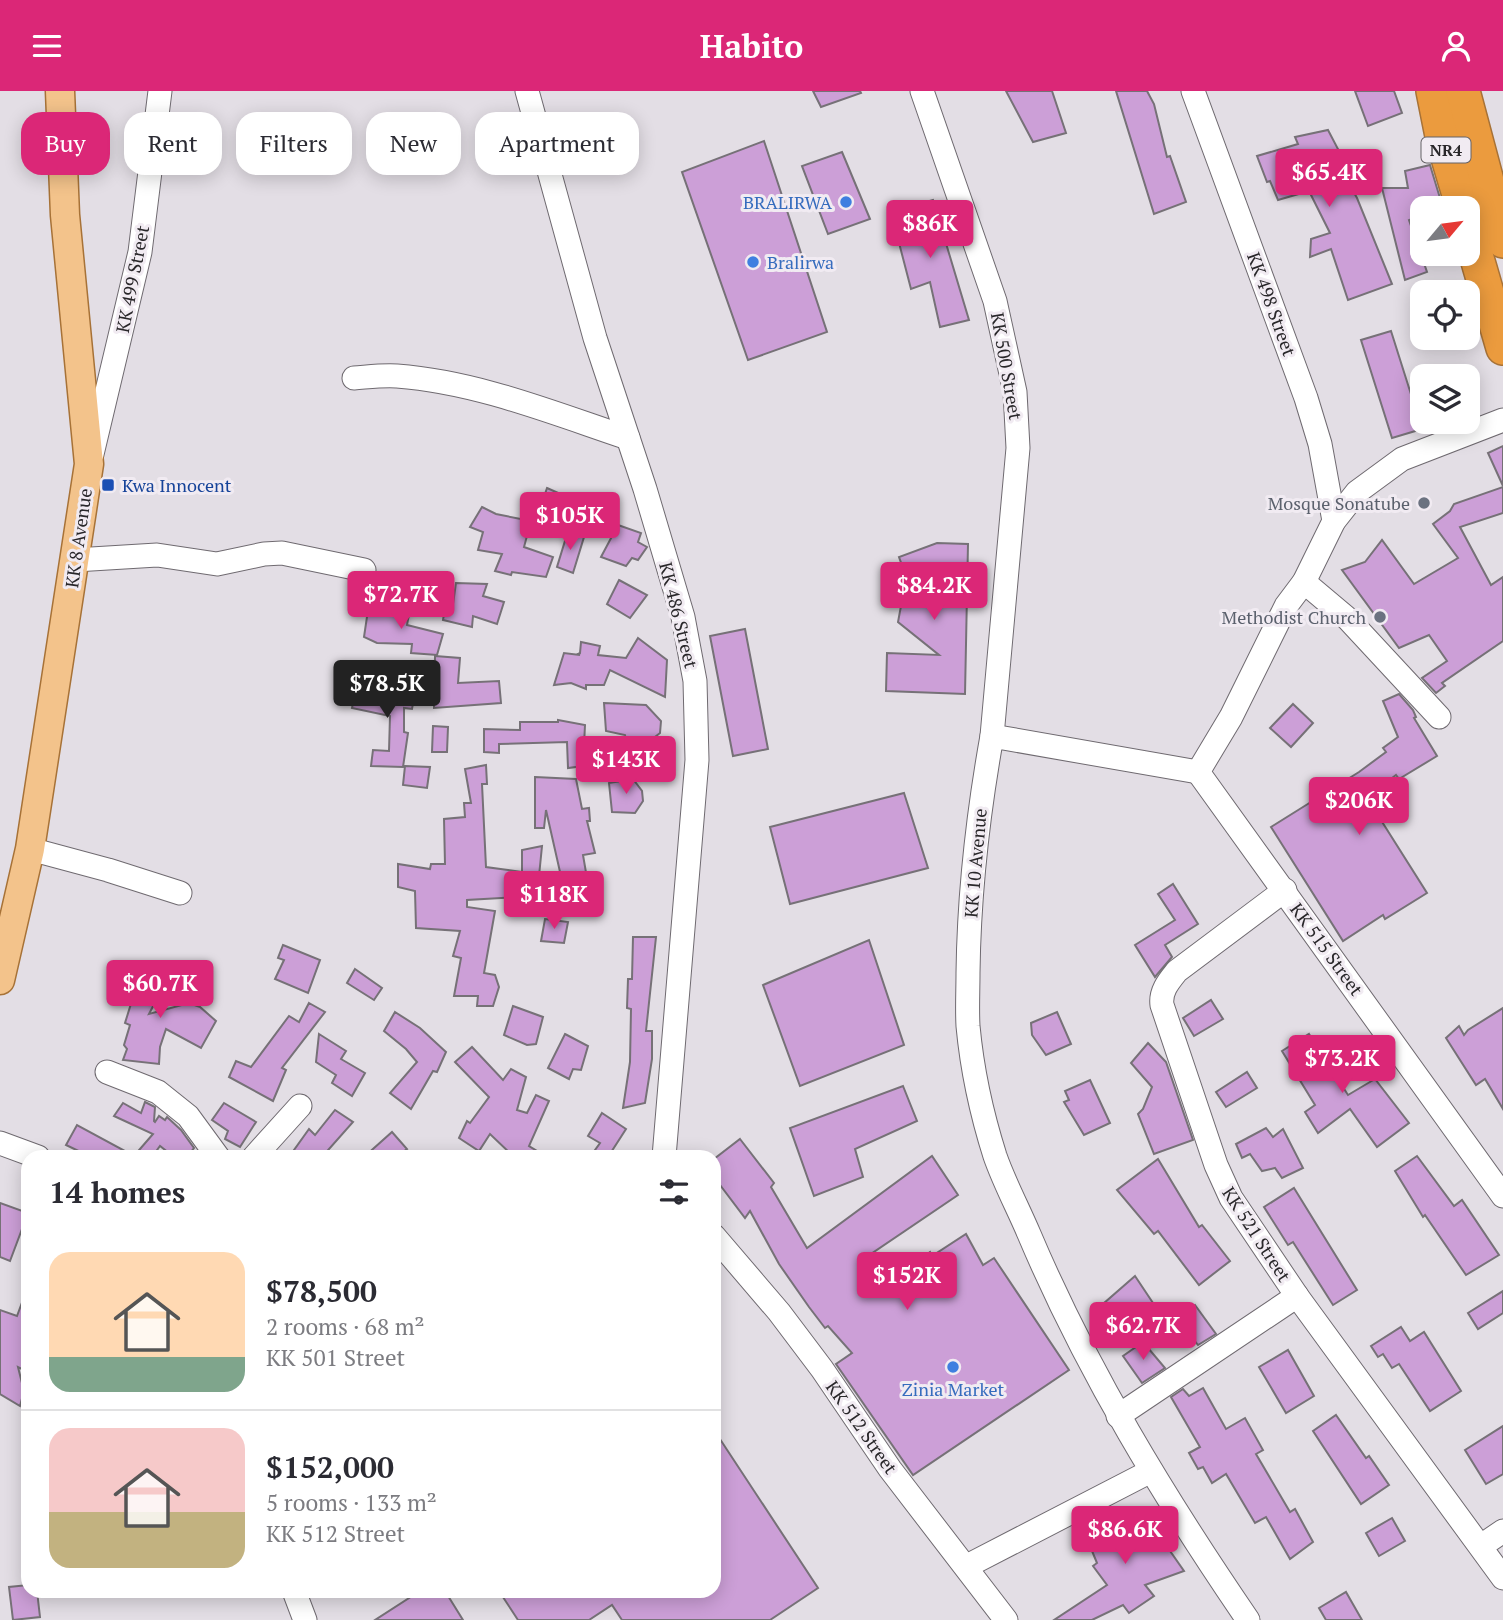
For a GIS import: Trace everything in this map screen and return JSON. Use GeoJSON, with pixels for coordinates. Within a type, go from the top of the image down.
{"type":"FeatureCollection","features":[{"type":"Feature","properties":{"kind":"highway","name":"NR4"},"geometry":{"type":"LineString","coordinates":[[1433,91],[1443,141],[1459,196]]}},
{"type":"Feature","properties":{"kind":"highway","name":"NR4"},"geometry":{"type":"LineString","coordinates":[[1463,91],[1503,241]]}},
{"type":"Feature","properties":{"kind":"highway"},"geometry":{"type":"LineString","coordinates":[[1479,266],[1503,348]]}},
{"type":"Feature","properties":{"kind":"main road","name":"KK 8 Avenue"},"geometry":{"type":"LineString","coordinates":[[0,980],[30,849],[89,464],[65,215],[60,91]]}},
{"type":"Feature","properties":{"kind":"street","name":"KK 499 Street"},"geometry":{"type":"LineString","coordinates":[[89,464],[104,411],[140,252],[160,91]]}},
{"type":"Feature","properties":{"kind":"street","name":"KK 486 Street"},"geometry":{"type":"LineString","coordinates":[[527,91],[592,325],[683,617],[695,681],[697,760],[665,1150]]}},
{"type":"Feature","properties":{"kind":"street","name":"KK 500 Street"},"geometry":{"type":"LineString","coordinates":[[922,91],[995,301],[1015,392],[1018,448],[992,736]]}},
{"type":"Feature","properties":{"kind":"street","name":"KK 498 Street"},"geometry":{"type":"LineString","coordinates":[[1193,91],[1306,398],[1320,444],[1334,521]]}},
{"type":"Feature","properties":{"kind":"street"},"geometry":{"type":"LineString","coordinates":[[354,378],[395,376],[441,382],[486,392],[628,438]]}},
{"type":"Feature","properties":{"kind":"street"},"geometry":{"type":"LineString","coordinates":[[992,736],[1198,772],[1231,717],[1286,606],[1304,582],[1334,521],[1357,492],[1402,459],[1503,420]]}},
{"type":"Feature","properties":{"kind":"street"},"geometry":{"type":"LineString","coordinates":[[75,560],[157,555],[218,564],[282,553],[364,570]]}},
{"type":"Feature","properties":{"kind":"street"},"geometry":{"type":"LineString","coordinates":[[1304,582],[1348,619],[1439,717]]}},
{"type":"Feature","properties":{"kind":"street","name":"KK 10 Avenue"},"geometry":{"type":"LineString","coordinates":[[992,736],[982,793],[973,877],[968,951],[968,1025],[996,1157],[1059,1304],[1118,1416],[1248,1620]]}},
{"type":"Feature","properties":{"kind":"street","name":"KK 515 Street"},"geometry":{"type":"LineString","coordinates":[[1198,772],[1503,1196]]}},
{"type":"Feature","properties":{"kind":"street"},"geometry":{"type":"LineString","coordinates":[[30,849],[180,893]]}},
{"type":"Feature","properties":{"kind":"street","name":"KK 521 Street"},"geometry":{"type":"LineString","coordinates":[[1285,890],[1177,971],[1161,997],[1216,1165],[1231,1198],[1297,1296],[1503,1578]]}},
{"type":"Feature","properties":{"kind":"street"},"geometry":{"type":"LineString","coordinates":[[107,1072],[158,1092],[188,1116],[213,1150]]}},
{"type":"Feature","properties":{"kind":"street"},"geometry":{"type":"LineString","coordinates":[[260,1150],[300,1106]]}},
{"type":"Feature","properties":{"kind":"street"},"geometry":{"type":"LineString","coordinates":[[0,1143],[21,1151]]}},
{"type":"Feature","properties":{"kind":"street","name":"KK 512 Street"},"geometry":{"type":"LineString","coordinates":[[721,1243],[779,1312],[822,1369],[890,1469],[1006,1620]]}},
{"type":"Feature","properties":{"kind":"street"},"geometry":{"type":"LineString","coordinates":[[1118,1416],[1297,1296]]}},
{"type":"Feature","properties":{"kind":"street"},"geometry":{"type":"LineString","coordinates":[[967,1566],[1151,1471]]}},
{"type":"Feature","properties":{"kind":"street"},"geometry":{"type":"LineString","coordinates":[[1481,1546],[1503,1531]]}},
{"type":"Feature","properties":{"kind":"street"},"geometry":{"type":"LineString","coordinates":[[297,1598],[305,1620]]}},
{"type":"Feature","properties":{"kind":"building"},"geometry":{"type":"Polygon","coordinates":[[[813,91],[860,91],[861,93],[821,107],[813,91]]]}},
{"type":"Feature","properties":{"kind":"building"},"geometry":{"type":"Polygon","coordinates":[[[1006,91],[1052,91],[1066,133],[1033,142],[1006,91]]]}},
{"type":"Feature","properties":{"kind":"building"},"geometry":{"type":"Polygon","coordinates":[[[1116,91],[1147,91],[1154,104],[1167,157],[1170,156],[1186,202],[1154,214],[1116,91]]]}},
{"type":"Feature","properties":{"kind":"building"},"geometry":{"type":"Polygon","coordinates":[[[1355,91],[1394,91],[1402,113],[1368,126],[1355,91]]]}},
{"type":"Feature","properties":{"kind":"building"},"geometry":{"type":"Polygon","coordinates":[[[1328,130],[1339,151],[1335,152],[1346,192],[1352,189],[1357,198],[1392,284],[1348,300],[1331,249],[1310,257],[1311,239],[1330,233],[1309,191],[1278,200],[1270,181],[1267,182],[1257,156],[1298,144],[1295,137],[1328,130]]]}},
{"type":"Feature","properties":{"kind":"building"},"geometry":{"type":"Polygon","coordinates":[[[764,141],[827,332],[748,360],[682,172],[764,141]]]}},
{"type":"Feature","properties":{"kind":"building"},"geometry":{"type":"Polygon","coordinates":[[[842,152],[870,219],[828,234],[802,166],[842,152]]]}},
{"type":"Feature","properties":{"kind":"building"},"geometry":{"type":"Polygon","coordinates":[[[1430,165],[1439,196],[1410,196],[1410,266],[1425,266],[1427,272],[1405,280],[1382,188],[1408,188],[1405,171],[1430,165]]]}},
{"type":"Feature","properties":{"kind":"building"},"geometry":{"type":"Polygon","coordinates":[[[933,200],[969,320],[940,327],[930,282],[911,289],[891,212],[933,200]]]}},
{"type":"Feature","properties":{"kind":"building"},"geometry":{"type":"Polygon","coordinates":[[[1391,331],[1410,391],[1410,433],[1392,438],[1361,340],[1391,331]]]}},
{"type":"Feature","properties":{"kind":"building"},"geometry":{"type":"Polygon","coordinates":[[[1503,446],[1503,486],[1488,453],[1503,446]]]}},
{"type":"Feature","properties":{"kind":"building"},"geometry":{"type":"Polygon","coordinates":[[[1503,487],[1503,513],[1460,527],[1491,585],[1503,577],[1503,641],[1442,683],[1445,686],[1436,693],[1422,678],[1447,661],[1429,635],[1399,648],[1342,570],[1365,562],[1382,540],[1414,584],[1458,558],[1433,524],[1450,511],[1454,504],[1503,487]]]}},
{"type":"Feature","properties":{"kind":"building"},"geometry":{"type":"Polygon","coordinates":[[[547,488],[574,500],[566,520],[540,509],[547,488]]]}},
{"type":"Feature","properties":{"kind":"building"},"geometry":{"type":"Polygon","coordinates":[[[482,507],[496,514],[531,521],[524,547],[553,557],[546,577],[512,572],[511,575],[495,571],[502,554],[478,550],[483,532],[470,527],[482,507]]]}},
{"type":"Feature","properties":{"kind":"building"},"geometry":{"type":"Polygon","coordinates":[[[618,525],[641,533],[638,542],[647,547],[638,560],[632,558],[626,566],[601,557],[618,525]]]}},
{"type":"Feature","properties":{"kind":"building"},"geometry":{"type":"Polygon","coordinates":[[[568,531],[584,537],[573,573],[557,567],[568,531]]]}},
{"type":"Feature","properties":{"kind":"building"},"geometry":{"type":"Polygon","coordinates":[[[937,543],[968,544],[965,694],[886,691],[887,653],[939,655],[898,622],[901,606],[915,601],[899,557],[937,543]]]}},
{"type":"Feature","properties":{"kind":"building"},"geometry":{"type":"Polygon","coordinates":[[[619,580],[647,595],[630,618],[607,604],[619,580]]]}},
{"type":"Feature","properties":{"kind":"building"},"geometry":{"type":"Polygon","coordinates":[[[456,583],[487,584],[483,596],[504,602],[497,624],[473,616],[472,627],[443,620],[446,602],[453,604],[456,583]]]}},
{"type":"Feature","properties":{"kind":"building"},"geometry":{"type":"Polygon","coordinates":[[[391,607],[410,609],[407,625],[443,634],[437,655],[411,653],[412,644],[377,643],[364,637],[368,610],[391,611],[391,607]]]}},
{"type":"Feature","properties":{"kind":"building"},"geometry":{"type":"Polygon","coordinates":[[[745,629],[768,749],[733,756],[710,636],[745,629]]]}},
{"type":"Feature","properties":{"kind":"building"},"geometry":{"type":"Polygon","coordinates":[[[638,638],[667,660],[665,697],[610,670],[604,685],[586,685],[586,689],[571,683],[554,685],[564,653],[580,655],[581,642],[600,646],[598,655],[626,658],[638,638]]]}},
{"type":"Feature","properties":{"kind":"building"},"geometry":{"type":"Polygon","coordinates":[[[435,656],[460,658],[458,683],[499,681],[501,703],[434,708],[435,656]]]}},
{"type":"Feature","properties":{"kind":"building"},"geometry":{"type":"Polygon","coordinates":[[[357,684],[415,693],[412,709],[404,708],[404,732],[408,733],[403,767],[371,766],[373,750],[389,751],[390,716],[352,708],[357,684]]]}},
{"type":"Feature","properties":{"kind":"building"},"geometry":{"type":"Polygon","coordinates":[[[1399,694],[1413,710],[1416,717],[1414,718],[1437,756],[1399,779],[1396,775],[1367,798],[1427,893],[1385,919],[1383,915],[1343,941],[1271,827],[1386,752],[1383,748],[1398,737],[1383,701],[1399,694]]]}},
{"type":"Feature","properties":{"kind":"building"},"geometry":{"type":"Polygon","coordinates":[[[604,703],[646,705],[661,721],[660,733],[651,740],[626,742],[625,735],[606,731],[604,703]]]}},
{"type":"Feature","properties":{"kind":"building"},"geometry":{"type":"Polygon","coordinates":[[[1293,704],[1313,723],[1291,747],[1270,728],[1293,704]]]}},
{"type":"Feature","properties":{"kind":"building"},"geometry":{"type":"Polygon","coordinates":[[[558,720],[585,725],[583,766],[568,768],[567,742],[499,744],[499,753],[484,752],[484,729],[520,730],[520,722],[558,720]]]}},
{"type":"Feature","properties":{"kind":"building"},"geometry":{"type":"Polygon","coordinates":[[[433,726],[448,727],[447,752],[432,752],[433,726]]]}},
{"type":"Feature","properties":{"kind":"building"},"geometry":{"type":"Polygon","coordinates":[[[486,765],[487,784],[482,784],[486,867],[522,872],[522,850],[542,846],[537,896],[467,900],[467,907],[495,911],[484,973],[495,975],[499,987],[493,1006],[477,1006],[478,996],[454,996],[461,958],[453,956],[460,931],[416,928],[415,891],[398,887],[398,864],[430,869],[431,864],[445,864],[444,819],[465,817],[464,803],[471,803],[465,769],[486,765]]]}},
{"type":"Feature","properties":{"kind":"building"},"geometry":{"type":"Polygon","coordinates":[[[405,766],[430,767],[427,788],[403,785],[405,766]]]}},
{"type":"Feature","properties":{"kind":"building"},"geometry":{"type":"Polygon","coordinates":[[[535,777],[576,779],[582,809],[589,808],[590,821],[587,821],[595,853],[583,855],[589,890],[601,888],[601,907],[586,907],[584,893],[565,894],[546,810],[544,828],[535,828],[535,777]]]}},
{"type":"Feature","properties":{"kind":"building"},"geometry":{"type":"Polygon","coordinates":[[[633,779],[642,791],[643,801],[635,813],[612,812],[609,783],[633,779]]]}},
{"type":"Feature","properties":{"kind":"building"},"geometry":{"type":"Polygon","coordinates":[[[904,793],[928,868],[790,904],[770,827],[904,793]]]}},
{"type":"Feature","properties":{"kind":"building"},"geometry":{"type":"Polygon","coordinates":[[[1173,884],[1198,924],[1165,945],[1172,957],[1155,977],[1135,945],[1175,920],[1158,894],[1173,884]]]}},
{"type":"Feature","properties":{"kind":"building"},"geometry":{"type":"Polygon","coordinates":[[[545,919],[568,922],[564,943],[541,941],[545,919]]]}},
{"type":"Feature","properties":{"kind":"building"},"geometry":{"type":"Polygon","coordinates":[[[633,937],[656,937],[646,1031],[652,1031],[652,1059],[645,1103],[623,1108],[630,1062],[631,1009],[627,1008],[628,979],[632,979],[633,937]]]}},
{"type":"Feature","properties":{"kind":"building"},"geometry":{"type":"Polygon","coordinates":[[[869,940],[904,1045],[800,1086],[763,985],[869,940]]]}},
{"type":"Feature","properties":{"kind":"building"},"geometry":{"type":"Polygon","coordinates":[[[283,945],[320,960],[308,993],[275,979],[284,960],[278,958],[283,945]]]}},
{"type":"Feature","properties":{"kind":"building"},"geometry":{"type":"Polygon","coordinates":[[[141,966],[170,974],[149,1014],[189,1003],[200,1007],[216,1021],[201,1048],[166,1029],[160,1047],[159,1064],[123,1060],[130,1025],[125,1023],[141,966]]]}},
{"type":"Feature","properties":{"kind":"building"},"geometry":{"type":"Polygon","coordinates":[[[355,969],[382,988],[374,1000],[347,983],[355,969]]]}},
{"type":"Feature","properties":{"kind":"building"},"geometry":{"type":"Polygon","coordinates":[[[1211,1000],[1223,1019],[1194,1036],[1183,1018],[1211,1000]]]}},
{"type":"Feature","properties":{"kind":"building"},"geometry":{"type":"Polygon","coordinates":[[[309,1003],[325,1012],[282,1068],[286,1070],[273,1101],[229,1077],[236,1061],[251,1067],[289,1016],[299,1022],[309,1003]]]}},
{"type":"Feature","properties":{"kind":"building"},"geometry":{"type":"Polygon","coordinates":[[[513,1006],[543,1017],[536,1044],[527,1045],[504,1035],[513,1006]]]}},
{"type":"Feature","properties":{"kind":"building"},"geometry":{"type":"Polygon","coordinates":[[[1503,1008],[1503,1109],[1485,1079],[1476,1085],[1446,1038],[1459,1026],[1464,1035],[1503,1008]]]}},
{"type":"Feature","properties":{"kind":"building"},"geometry":{"type":"Polygon","coordinates":[[[395,1012],[420,1028],[446,1052],[437,1072],[433,1071],[411,1109],[390,1093],[417,1062],[384,1031],[395,1012]]]}},
{"type":"Feature","properties":{"kind":"building"},"geometry":{"type":"Polygon","coordinates":[[[1057,1012],[1071,1044],[1046,1055],[1032,1035],[1031,1023],[1057,1012]]]}},
{"type":"Feature","properties":{"kind":"building"},"geometry":{"type":"Polygon","coordinates":[[[319,1034],[346,1051],[341,1059],[365,1073],[352,1096],[332,1083],[336,1075],[316,1062],[319,1034]]]}},
{"type":"Feature","properties":{"kind":"building"},"geometry":{"type":"Polygon","coordinates":[[[565,1034],[588,1046],[581,1070],[573,1069],[569,1079],[548,1068],[565,1034]]]}},
{"type":"Feature","properties":{"kind":"building"},"geometry":{"type":"Polygon","coordinates":[[[1309,1034],[1348,1095],[1375,1079],[1409,1123],[1377,1147],[1350,1109],[1318,1133],[1305,1112],[1315,1105],[1282,1051],[1309,1034]]]}},
{"type":"Feature","properties":{"kind":"building"},"geometry":{"type":"Polygon","coordinates":[[[1148,1043],[1166,1062],[1193,1140],[1154,1154],[1138,1114],[1143,1109],[1152,1087],[1131,1063],[1148,1043]]]}},
{"type":"Feature","properties":{"kind":"building"},"geometry":{"type":"Polygon","coordinates":[[[472,1047],[503,1080],[511,1069],[526,1077],[517,1110],[527,1113],[536,1095],[549,1101],[529,1146],[536,1150],[507,1150],[490,1134],[477,1150],[459,1138],[467,1121],[470,1123],[489,1097],[455,1062],[472,1047]]]}},
{"type":"Feature","properties":{"kind":"building"},"geometry":{"type":"Polygon","coordinates":[[[1247,1072],[1257,1088],[1226,1107],[1216,1092],[1247,1072]]]}},
{"type":"Feature","properties":{"kind":"building"},"geometry":{"type":"Polygon","coordinates":[[[1090,1080],[1110,1123],[1084,1135],[1064,1102],[1069,1100],[1065,1091],[1090,1080]]]}},
{"type":"Feature","properties":{"kind":"building"},"geometry":{"type":"Polygon","coordinates":[[[903,1086],[917,1121],[855,1149],[863,1177],[814,1196],[790,1128],[903,1086]]]}},
{"type":"Feature","properties":{"kind":"building"},"geometry":{"type":"Polygon","coordinates":[[[145,1102],[155,1107],[154,1121],[159,1116],[165,1120],[167,1117],[194,1148],[165,1150],[160,1146],[157,1150],[139,1150],[153,1134],[114,1116],[123,1103],[141,1113],[145,1102]]]}},
{"type":"Feature","properties":{"kind":"building"},"geometry":{"type":"Polygon","coordinates":[[[224,1103],[256,1122],[240,1147],[225,1139],[228,1131],[212,1120],[224,1103]]]}},
{"type":"Feature","properties":{"kind":"building"},"geometry":{"type":"Polygon","coordinates":[[[335,1110],[353,1122],[328,1150],[294,1150],[309,1129],[315,1135],[335,1110]]]}},
{"type":"Feature","properties":{"kind":"building"},"geometry":{"type":"Polygon","coordinates":[[[602,1113],[626,1129],[612,1150],[595,1150],[600,1143],[588,1136],[602,1113]]]}},
{"type":"Feature","properties":{"kind":"building"},"geometry":{"type":"Polygon","coordinates":[[[77,1125],[123,1150],[76,1150],[66,1145],[77,1125]]]}},
{"type":"Feature","properties":{"kind":"building"},"geometry":{"type":"Polygon","coordinates":[[[1266,1128],[1273,1137],[1283,1129],[1303,1168],[1282,1178],[1275,1168],[1262,1171],[1250,1154],[1242,1158],[1236,1144],[1266,1128]]]}},
{"type":"Feature","properties":{"kind":"building"},"geometry":{"type":"Polygon","coordinates":[[[392,1132],[407,1149],[406,1150],[372,1150],[392,1132]]]}},
{"type":"Feature","properties":{"kind":"building"},"geometry":{"type":"Polygon","coordinates":[[[740,1139],[774,1183],[771,1187],[807,1248],[932,1156],[958,1195],[871,1254],[895,1280],[930,1252],[932,1256],[966,1234],[983,1265],[994,1258],[1069,1370],[913,1475],[836,1364],[852,1353],[828,1326],[825,1328],[809,1307],[779,1264],[750,1211],[745,1218],[721,1186],[721,1154],[740,1139]]]}},
{"type":"Feature","properties":{"kind":"building"},"geometry":{"type":"Polygon","coordinates":[[[1417,1156],[1454,1206],[1462,1200],[1499,1255],[1466,1275],[1425,1215],[1423,1217],[1395,1171],[1417,1156]]]}},
{"type":"Feature","properties":{"kind":"building"},"geometry":{"type":"Polygon","coordinates":[[[1158,1159],[1199,1227],[1202,1225],[1230,1261],[1199,1285],[1158,1231],[1154,1234],[1117,1190],[1158,1159]]]}},
{"type":"Feature","properties":{"kind":"building"},"geometry":{"type":"Polygon","coordinates":[[[1294,1188],[1357,1290],[1333,1305],[1293,1242],[1288,1245],[1264,1207],[1294,1188]]]}},
{"type":"Feature","properties":{"kind":"building"},"geometry":{"type":"Polygon","coordinates":[[[0,1203],[21,1210],[21,1232],[10,1261],[0,1257],[0,1203]]]}},
{"type":"Feature","properties":{"kind":"building"},"geometry":{"type":"Polygon","coordinates":[[[1135,1276],[1159,1312],[1127,1336],[1103,1304],[1135,1276]]]}},
{"type":"Feature","properties":{"kind":"building"},"geometry":{"type":"Polygon","coordinates":[[[1503,1291],[1503,1313],[1478,1329],[1468,1313],[1503,1291]]]}},
{"type":"Feature","properties":{"kind":"building"},"geometry":{"type":"Polygon","coordinates":[[[21,1305],[21,1368],[18,1367],[21,1379],[20,1406],[0,1394],[0,1310],[17,1316],[21,1305]]]}},
{"type":"Feature","properties":{"kind":"building"},"geometry":{"type":"Polygon","coordinates":[[[1195,1305],[1216,1334],[1198,1345],[1176,1317],[1195,1305]]]}},
{"type":"Feature","properties":{"kind":"building"},"geometry":{"type":"Polygon","coordinates":[[[1401,1327],[1410,1341],[1424,1332],[1461,1391],[1430,1411],[1399,1364],[1392,1368],[1383,1354],[1378,1357],[1371,1346],[1401,1327]]]}},
{"type":"Feature","properties":{"kind":"building"},"geometry":{"type":"Polygon","coordinates":[[[1143,1342],[1165,1368],[1142,1383],[1123,1356],[1143,1342]]]}},
{"type":"Feature","properties":{"kind":"building"},"geometry":{"type":"Polygon","coordinates":[[[1288,1350],[1314,1396],[1286,1413],[1259,1367],[1288,1350]]]}},
{"type":"Feature","properties":{"kind":"building"},"geometry":{"type":"Polygon","coordinates":[[[1203,1388],[1226,1429],[1245,1418],[1263,1450],[1256,1454],[1290,1512],[1295,1509],[1313,1542],[1290,1559],[1266,1517],[1255,1523],[1226,1474],[1212,1483],[1203,1467],[1198,1469],[1189,1453],[1200,1447],[1171,1397],[1183,1389],[1189,1396],[1203,1388]]]}},
{"type":"Feature","properties":{"kind":"building"},"geometry":{"type":"Polygon","coordinates":[[[1336,1415],[1389,1485],[1361,1504],[1313,1431],[1336,1415]]]}},
{"type":"Feature","properties":{"kind":"building"},"geometry":{"type":"Polygon","coordinates":[[[1503,1426],[1503,1474],[1486,1484],[1465,1450],[1503,1426]]]}},
{"type":"Feature","properties":{"kind":"building"},"geometry":{"type":"Polygon","coordinates":[[[721,1441],[818,1588],[770,1620],[622,1620],[612,1605],[589,1620],[518,1620],[504,1598],[721,1598],[721,1441]]]}},
{"type":"Feature","properties":{"kind":"building"},"geometry":{"type":"Polygon","coordinates":[[[1125,1513],[1147,1518],[1184,1571],[1145,1585],[1154,1596],[1129,1613],[1123,1605],[1092,1620],[1054,1620],[1107,1585],[1093,1566],[1097,1563],[1085,1534],[1125,1513]]]}},
{"type":"Feature","properties":{"kind":"building"},"geometry":{"type":"Polygon","coordinates":[[[1392,1518],[1405,1541],[1379,1556],[1366,1533],[1392,1518]]]}},
{"type":"Feature","properties":{"kind":"building"},"geometry":{"type":"Polygon","coordinates":[[[21,1586],[21,1598],[38,1598],[40,1617],[13,1620],[9,1587],[21,1586]]]}},
{"type":"Feature","properties":{"kind":"building"},"geometry":{"type":"Polygon","coordinates":[[[1346,1592],[1362,1620],[1326,1620],[1319,1608],[1346,1592]]]}},
{"type":"Feature","properties":{"kind":"building"},"geometry":{"type":"Polygon","coordinates":[[[409,1598],[449,1598],[463,1620],[375,1620],[409,1598]]]}},
{"type":"Feature","properties":{"kind":"place","name":"BRALIRWA"},"geometry":{"type":"Point","coordinates":[846,202]}},
{"type":"Feature","properties":{"kind":"place","name":"Bralirwa"},"geometry":{"type":"Point","coordinates":[753,262]}},
{"type":"Feature","properties":{"kind":"place","name":"Kwa Innocent"},"geometry":{"type":"Point","coordinates":[108,485]}},
{"type":"Feature","properties":{"kind":"place","name":"Mosque Sonatube"},"geometry":{"type":"Point","coordinates":[1424,503]}},
{"type":"Feature","properties":{"kind":"place","name":"Methodist Church"},"geometry":{"type":"Point","coordinates":[1380,617]}},
{"type":"Feature","properties":{"kind":"place","name":"Zinia Market"},"geometry":{"type":"Point","coordinates":[953,1367]}}]}
